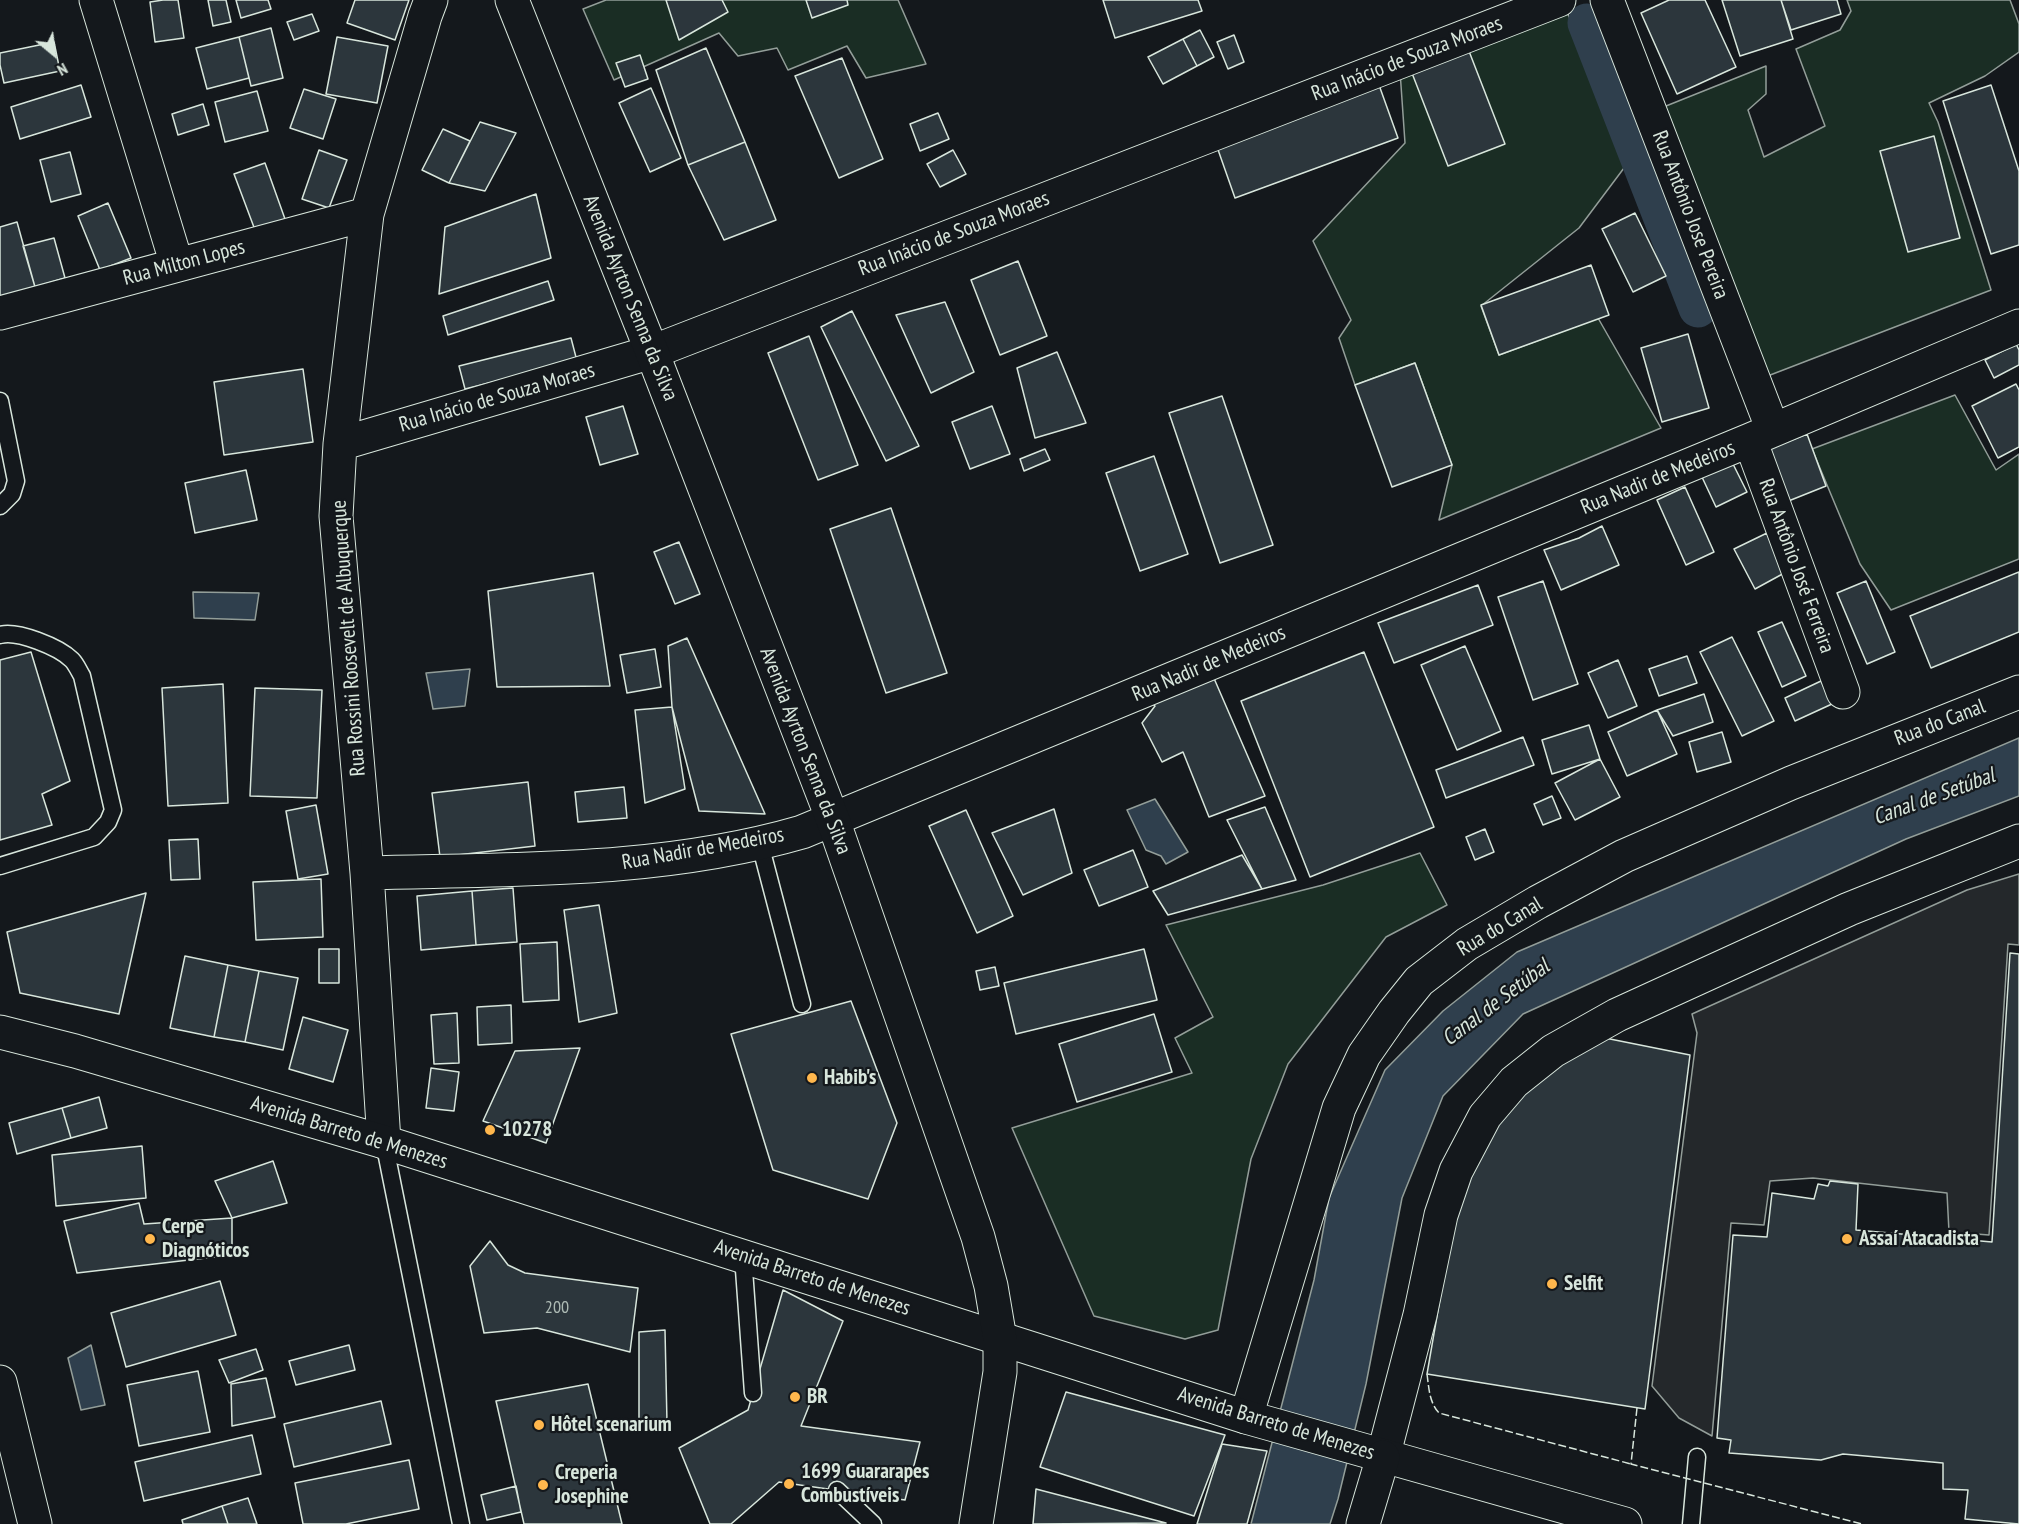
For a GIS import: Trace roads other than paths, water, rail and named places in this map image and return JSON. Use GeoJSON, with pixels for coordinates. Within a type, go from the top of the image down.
{"type":"FeatureCollection","features":[{"type":"Feature","properties":{"kind":"street"},"geometry":{"type":"LineString","coordinates":[[96,0],[177,265]]}},
{"type":"Feature","properties":{"kind":"street","name":"Rua Rossini Roosevelt de Albuquerque"},"geometry":{"type":"LineString","coordinates":[[384,1142],[367,873],[336,516],[340,444],[367,214],[421,27],[431,0]]}},
{"type":"Feature","properties":{"kind":"street","name":"Avenida Ayrton Senna da Silva"},"geometry":{"type":"LineString","coordinates":[[512,0],[652,352],[832,820],[978,1237],[991,1286],[1000,1339],[1000,1372],[976,1524]]}},
{"type":"Feature","properties":{"kind":"street","name":"Rua Antônio Jose Pereira"},"geometry":{"type":"LineString","coordinates":[[1607,0],[1762,435]]}},
{"type":"Feature","properties":{"kind":"street","name":"Rua Inácio de Souza Moraes"},"geometry":{"type":"LineString","coordinates":[[340,444],[652,352],[1543,3]]}},
{"type":"Feature","properties":{"kind":"street","name":"Rua Milton Lopes"},"geometry":{"type":"LineString","coordinates":[[0,313],[367,214]]}},
{"type":"Feature","properties":{"kind":"street","name":"Rua Nadir de Medeiros"},"geometry":{"type":"LineString","coordinates":[[367,873],[594,867],[687,857],[760,844],[832,820],[1762,435],[2019,326]]}},
{"type":"Feature","properties":{"kind":"street","name":"Rua Antônio José Ferreira"},"geometry":{"type":"LineString","coordinates":[[1762,435],[1843,692]]}},
{"type":"Feature","properties":{"kind":"street","name":"Rua do Canal"},"geometry":{"type":"LineString","coordinates":[[1261,1421],[1339,1108],[1364,1055],[1419,981],[1467,944],[1538,902],[1624,856],[1791,783],[2019,692]]}},
{"type":"Feature","properties":{"kind":"street"},"geometry":{"type":"LineString","coordinates":[[1363,1524],[1376,1455],[1420,1315],[1442,1215],[1456,1171],[1485,1116],[1514,1082],[1553,1051],[1617,1015],[1849,909],[2019,841]]}},
{"type":"Feature","properties":{"kind":"street","name":"Avenida Barreto de Menezes"},"geometry":{"type":"LineString","coordinates":[[0,1032],[75,1051],[384,1142],[1261,1421],[1625,1524]]}},
{"type":"Feature","properties":{"kind":"street"},"geometry":{"type":"LineString","coordinates":[[0,1383],[35,1524]]}},
{"type":"Feature","properties":{"kind":"lane"},"geometry":{"type":"LineString","coordinates":[[0,401],[16,481],[12,494],[0,506]]}},
{"type":"Feature","properties":{"kind":"lane"},"geometry":{"type":"LineString","coordinates":[[0,635],[6,633],[29,638],[72,660],[82,676],[113,810],[108,822],[94,837],[0,866]]}},
{"type":"Feature","properties":{"kind":"lane"},"geometry":{"type":"LineString","coordinates":[[760,844],[802,1004]]}},
{"type":"Feature","properties":{"kind":"lane"},"geometry":{"type":"LineString","coordinates":[[384,1142],[461,1524]]}},
{"type":"Feature","properties":{"kind":"lane"},"geometry":{"type":"LineString","coordinates":[[742,1256],[753,1393]]}},
{"type":"Feature","properties":{"kind":"lane"},"geometry":{"type":"LineString","coordinates":[[1691,1524],[1697,1457]]}},
{"type":"Feature","properties":{"kind":"lane"},"geometry":{"type":"LineString","coordinates":[[837,1490],[873,1524]]}},
{"type":"Feature","properties":{"kind":"water"},"geometry":{"type":"Polygon","coordinates":[[[193,592],[259,593],[255,620],[194,618],[193,592]]]}},
{"type":"Feature","properties":{"kind":"water"},"geometry":{"type":"Polygon","coordinates":[[[470,669],[465,706],[433,709],[426,673],[470,669]]]}},
{"type":"Feature","properties":{"kind":"water","name":"Canal de Setúbal"},"geometry":{"type":"Polygon","coordinates":[[[2019,738],[2019,796],[1906,839],[1523,1014],[1443,1096],[1402,1198],[1366,1384],[1330,1524],[1251,1524],[1314,1280],[1329,1198],[1385,1070],[1443,1011],[1517,952],[2019,738]]]}},
{"type":"Feature","properties":{"kind":"water"},"geometry":{"type":"Polygon","coordinates":[[[1155,799],[1188,852],[1166,864],[1161,856],[1146,850],[1127,810],[1155,799]]]}},
{"type":"Feature","properties":{"kind":"water"},"geometry":{"type":"Polygon","coordinates":[[[91,1345],[105,1405],[81,1410],[68,1358],[91,1345]]]}},
{"type":"Feature","properties":{"kind":"waterway"},"geometry":{"type":"LineString","coordinates":[[1587,23],[1698,308]]}},
{"type":"Feature","properties":{"kind":"place","name":"Habib's"},"geometry":{"type":"Point","coordinates":[812,1078]}},
{"type":"Feature","properties":{"kind":"place","name":"10278"},"geometry":{"type":"Point","coordinates":[490,1130]}},
{"type":"Feature","properties":{"kind":"place","name":"Cerpe Diagnóticos"},"geometry":{"type":"Point","coordinates":[150,1239]}},
{"type":"Feature","properties":{"kind":"place","name":"Assaí Atacadista"},"geometry":{"type":"Point","coordinates":[1847,1239]}},
{"type":"Feature","properties":{"kind":"place","name":"Selfit"},"geometry":{"type":"Point","coordinates":[1552,1284]}},
{"type":"Feature","properties":{"kind":"place","name":"BR"},"geometry":{"type":"Point","coordinates":[795,1397]}},
{"type":"Feature","properties":{"kind":"place","name":"Hôtel scenarium"},"geometry":{"type":"Point","coordinates":[539,1425]}},
{"type":"Feature","properties":{"kind":"place","name":"1699 Guararapes Combustíveis"},"geometry":{"type":"Point","coordinates":[789,1484]}},
{"type":"Feature","properties":{"kind":"place","name":"Creperia Josephine"},"geometry":{"type":"Point","coordinates":[543,1485]}}]}
